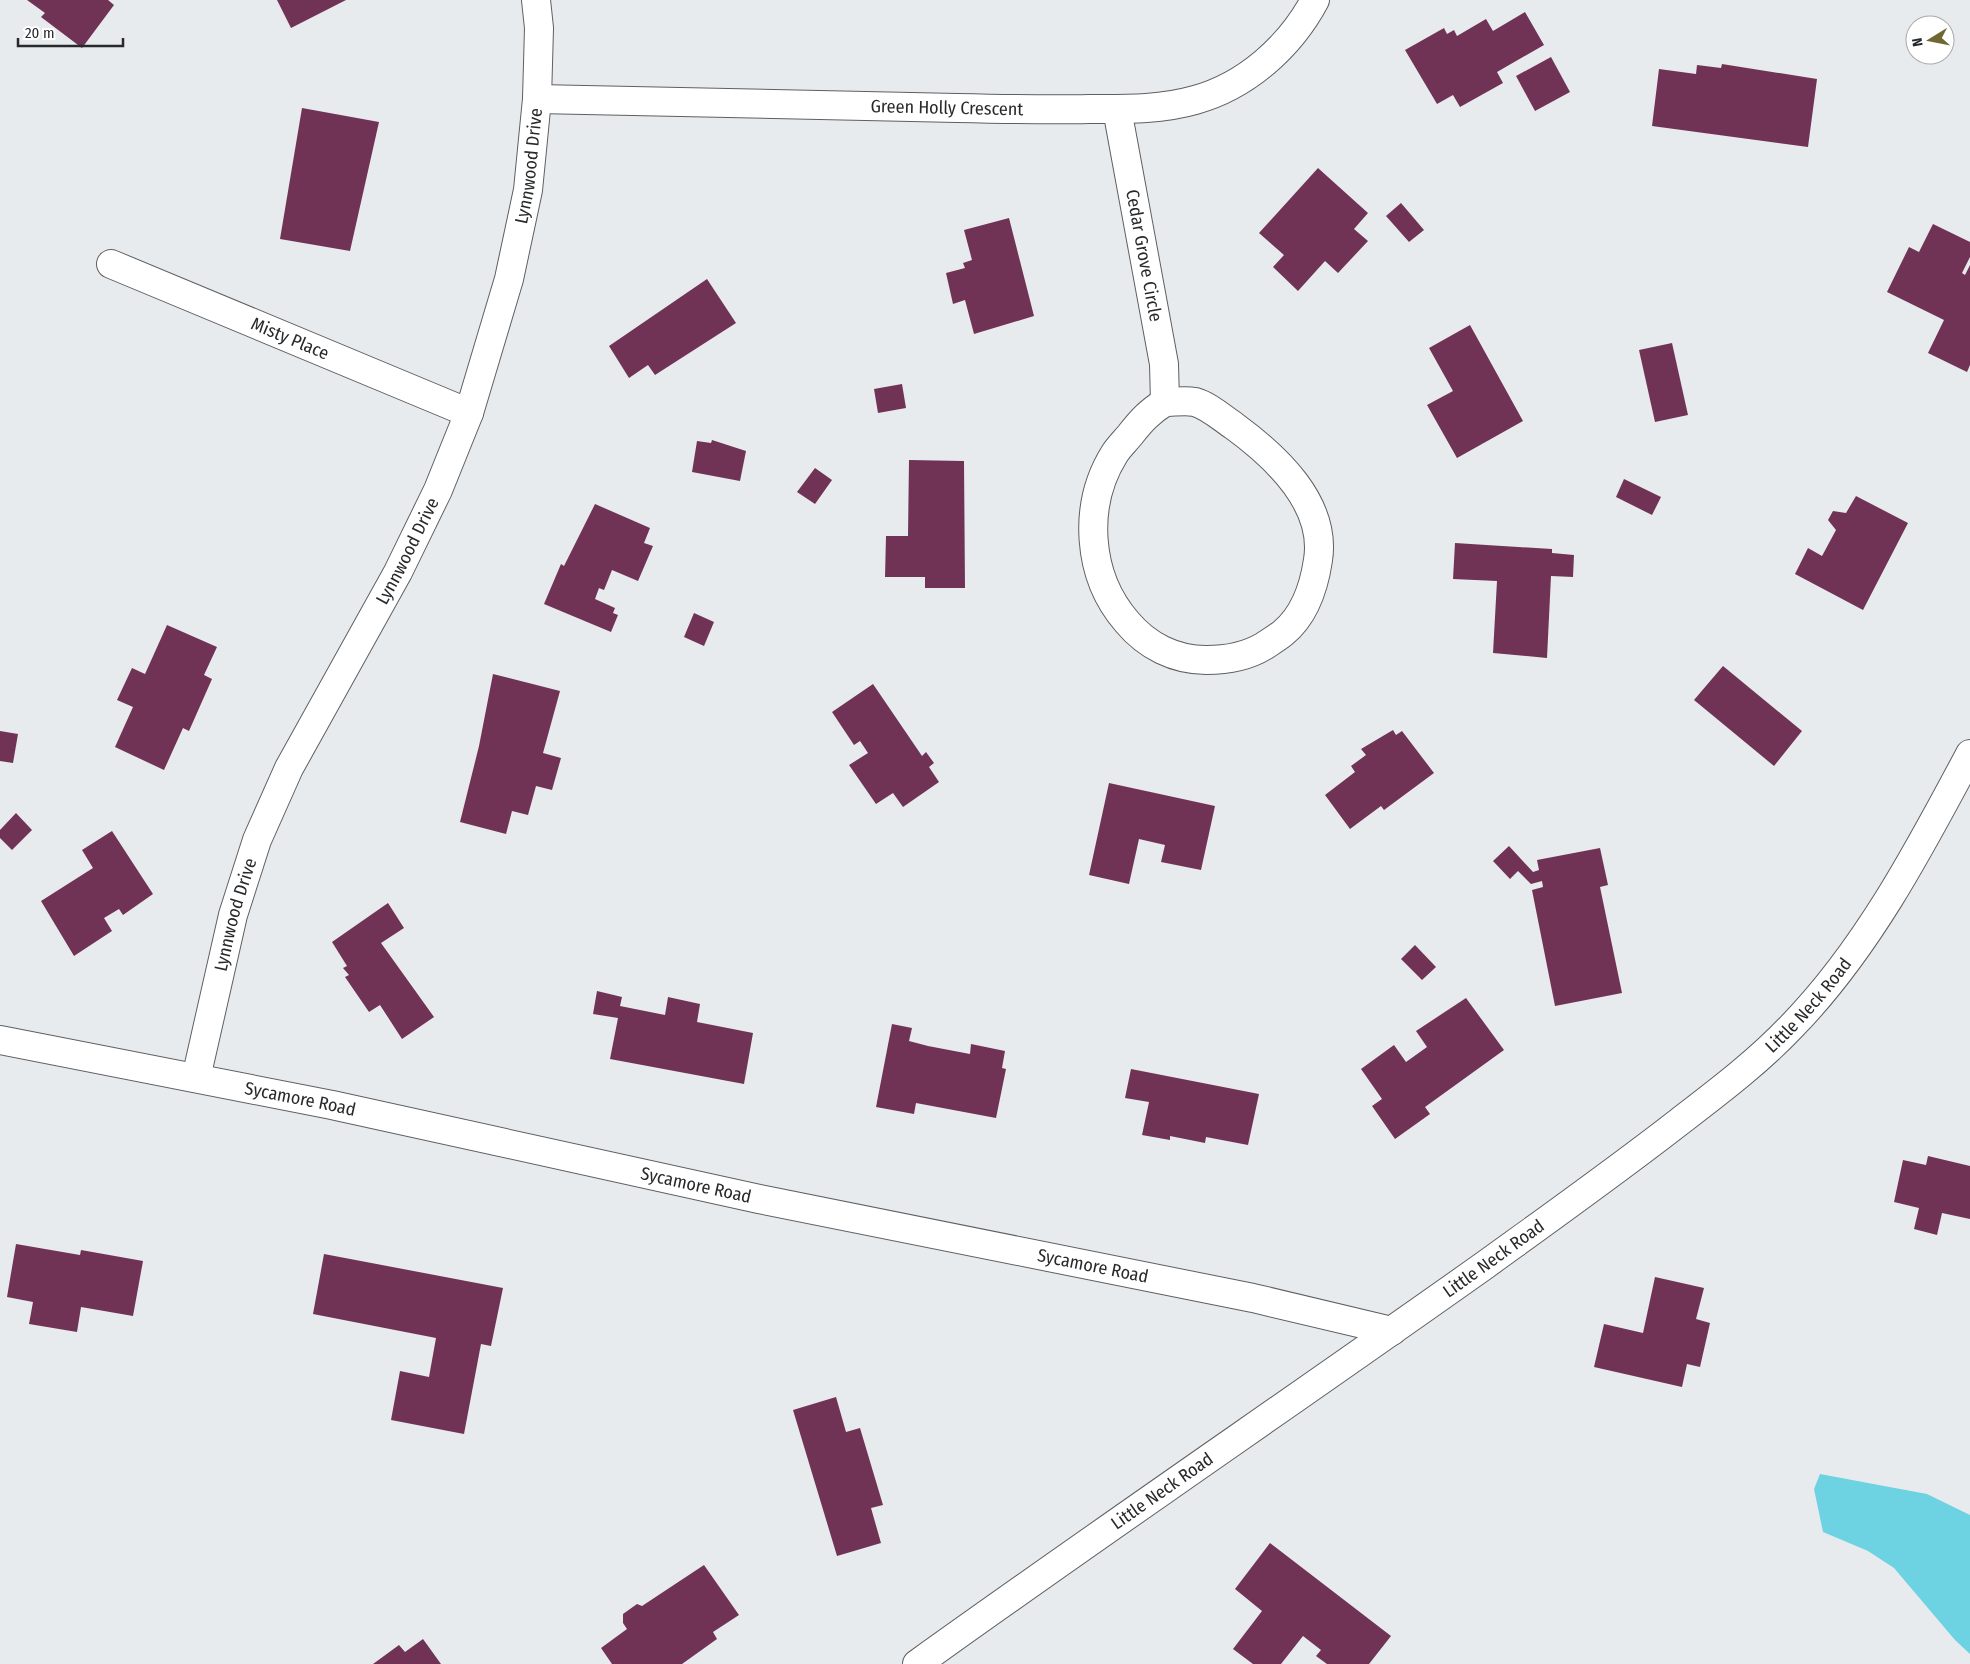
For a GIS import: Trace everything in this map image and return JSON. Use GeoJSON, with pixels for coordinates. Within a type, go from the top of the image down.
{"type":"FeatureCollection","features":[{"type":"Feature","properties":{"kind":"street","name":"Lynnwood Drive"},"geometry":{"type":"LineString","coordinates":[[196,1078],[233,915],[257,840],[289,768],[398,572],[438,490],[469,413],[509,278],[528,190],[537,99],[539,28],[536,0]]}},
{"type":"Feature","properties":{"kind":"street","name":"Green Holly Crescent"},"geometry":{"type":"LineString","coordinates":[[537,99],[1047,110],[1164,107],[1196,100],[1227,88],[1255,70],[1286,42],[1306,16],[1315,0]]}},
{"type":"Feature","properties":{"kind":"street","name":"Cedar Grove Circle"},"geometry":{"type":"LineString","coordinates":[[1117,109],[1164,364],[1165,402]]}},
{"type":"Feature","properties":{"kind":"street","name":"Misty Place"},"geometry":{"type":"LineString","coordinates":[[111,264],[469,413]]}},
{"type":"Feature","properties":{"kind":"street"},"geometry":{"type":"LineString","coordinates":[[1165,402],[1194,402],[1227,421],[1257,443],[1276,462],[1289,476],[1310,506],[1318,529],[1320,553],[1315,583],[1302,610],[1283,633],[1253,652],[1223,660],[1194,660],[1165,652],[1139,636],[1117,610],[1101,579],[1093,546],[1094,511],[1100,484],[1115,453],[1148,413],[1165,402]]}},
{"type":"Feature","properties":{"kind":"street","name":"Little Neck Road"},"geometry":{"type":"LineString","coordinates":[[917,1664],[950,1655],[1045,1572],[1392,1331],[1613,1174],[1735,1079],[1792,1026],[1843,967],[1916,854],[1970,754]]}},
{"type":"Feature","properties":{"kind":"street","name":"Sycamore Road"},"geometry":{"type":"LineString","coordinates":[[0,1040],[332,1105],[759,1199],[1253,1298],[1392,1331]]}},
{"type":"Feature","properties":{"kind":"water"},"geometry":{"type":"Polygon","coordinates":[[[1820,1474],[1927,1494],[1970,1515],[1970,1654],[1955,1640],[1894,1568],[1868,1551],[1823,1532],[1814,1489],[1820,1474]]]}},
{"type":"Feature","properties":{"kind":"building"},"geometry":{"type":"Polygon","coordinates":[[[27,0],[108,0],[114,5],[82,48],[41,17],[45,13],[27,0]]]}},
{"type":"Feature","properties":{"kind":"building"},"geometry":{"type":"Polygon","coordinates":[[[277,0],[346,0],[291,28],[277,0]]]}},
{"type":"Feature","properties":{"kind":"building"},"geometry":{"type":"Polygon","coordinates":[[[1525,12],[1544,45],[1497,72],[1503,83],[1460,107],[1453,95],[1437,104],[1405,50],[1444,28],[1447,34],[1454,30],[1457,36],[1486,19],[1493,31],[1525,12]]]}},
{"type":"Feature","properties":{"kind":"building"},"geometry":{"type":"Polygon","coordinates":[[[1551,57],[1570,92],[1535,111],[1516,76],[1551,57]]]}},
{"type":"Feature","properties":{"kind":"building"},"geometry":{"type":"Polygon","coordinates":[[[1722,64],[1817,79],[1808,147],[1652,126],[1659,69],[1696,74],[1697,65],[1721,68],[1722,64]]]}},
{"type":"Feature","properties":{"kind":"building"},"geometry":{"type":"Polygon","coordinates":[[[302,108],[379,122],[350,251],[280,239],[302,108]]]}},
{"type":"Feature","properties":{"kind":"building"},"geometry":{"type":"Polygon","coordinates":[[[1318,168],[1368,213],[1354,229],[1368,241],[1338,273],[1325,261],[1298,291],[1273,267],[1284,255],[1259,233],[1318,168]]]}},
{"type":"Feature","properties":{"kind":"building"},"geometry":{"type":"Polygon","coordinates":[[[1401,203],[1424,230],[1409,242],[1386,216],[1401,203]]]}},
{"type":"Feature","properties":{"kind":"building"},"geometry":{"type":"Polygon","coordinates":[[[1009,218],[1034,316],[974,334],[965,300],[953,304],[946,273],[965,268],[963,263],[972,260],[964,230],[1009,218]]]}},
{"type":"Feature","properties":{"kind":"building"},"geometry":{"type":"Polygon","coordinates":[[[1933,224],[1970,242],[1970,257],[1962,273],[1965,275],[1970,265],[1970,365],[1967,372],[1928,353],[1944,320],[1887,292],[1909,247],[1919,252],[1933,224]]]}},
{"type":"Feature","properties":{"kind":"building"},"geometry":{"type":"Polygon","coordinates":[[[707,279],[736,323],[655,375],[648,365],[629,378],[609,346],[707,279]]]}},
{"type":"Feature","properties":{"kind":"building"},"geometry":{"type":"Polygon","coordinates":[[[1470,325],[1523,421],[1457,458],[1427,405],[1453,391],[1429,348],[1470,325]]]}},
{"type":"Feature","properties":{"kind":"building"},"geometry":{"type":"Polygon","coordinates":[[[1672,343],[1688,415],[1655,422],[1639,350],[1672,343]]]}},
{"type":"Feature","properties":{"kind":"building"},"geometry":{"type":"Polygon","coordinates":[[[902,384],[906,408],[878,413],[874,389],[902,384]]]}},
{"type":"Feature","properties":{"kind":"building"},"geometry":{"type":"Polygon","coordinates":[[[712,440],[746,451],[740,481],[692,472],[697,441],[711,443],[712,440]]]}},
{"type":"Feature","properties":{"kind":"building"},"geometry":{"type":"Polygon","coordinates":[[[909,460],[964,461],[965,588],[925,588],[925,577],[885,577],[886,536],[908,536],[909,460]]]}},
{"type":"Feature","properties":{"kind":"building"},"geometry":{"type":"Polygon","coordinates":[[[815,468],[832,480],[815,504],[797,492],[815,468]]]}},
{"type":"Feature","properties":{"kind":"building"},"geometry":{"type":"Polygon","coordinates":[[[1624,479],[1661,497],[1652,515],[1616,497],[1624,479]]]}},
{"type":"Feature","properties":{"kind":"building"},"geometry":{"type":"Polygon","coordinates":[[[1856,496],[1908,523],[1863,610],[1795,574],[1808,548],[1822,556],[1836,530],[1828,520],[1833,511],[1846,513],[1856,496]]]}},
{"type":"Feature","properties":{"kind":"building"},"geometry":{"type":"Polygon","coordinates":[[[595,504],[650,528],[644,543],[653,546],[638,581],[612,570],[604,590],[599,588],[595,599],[615,608],[613,613],[618,615],[611,632],[544,604],[561,564],[564,566],[595,504]]]}},
{"type":"Feature","properties":{"kind":"building"},"geometry":{"type":"Polygon","coordinates":[[[1455,543],[1552,549],[1552,553],[1574,555],[1573,577],[1551,576],[1547,658],[1493,653],[1497,581],[1453,579],[1455,543]]]}},
{"type":"Feature","properties":{"kind":"building"},"geometry":{"type":"Polygon","coordinates":[[[694,613],[714,622],[704,646],[684,637],[694,613]]]}},
{"type":"Feature","properties":{"kind":"building"},"geometry":{"type":"Polygon","coordinates":[[[167,625],[217,647],[204,675],[212,679],[189,731],[183,728],[164,770],[115,747],[133,707],[117,700],[132,668],[145,674],[167,625]]]}},
{"type":"Feature","properties":{"kind":"building"},"geometry":{"type":"Polygon","coordinates":[[[1723,666],[1802,731],[1774,766],[1694,700],[1723,666]]]}},
{"type":"Feature","properties":{"kind":"building"},"geometry":{"type":"Polygon","coordinates":[[[493,674],[560,691],[543,753],[561,758],[552,790],[536,786],[528,815],[512,811],[506,834],[460,822],[479,746],[493,674]]]}},
{"type":"Feature","properties":{"kind":"building"},"geometry":{"type":"Polygon","coordinates":[[[873,684],[922,756],[926,752],[934,763],[929,767],[939,782],[903,807],[893,793],[876,804],[849,765],[868,753],[860,741],[854,745],[832,712],[873,684]]]}},
{"type":"Feature","properties":{"kind":"building"},"geometry":{"type":"Polygon","coordinates":[[[1393,730],[1396,735],[1402,731],[1434,773],[1384,810],[1381,806],[1350,829],[1325,795],[1355,772],[1351,766],[1366,755],[1361,749],[1393,730]]]}},
{"type":"Feature","properties":{"kind":"building"},"geometry":{"type":"Polygon","coordinates":[[[0,731],[18,734],[13,763],[0,761],[0,731]]]}},
{"type":"Feature","properties":{"kind":"building"},"geometry":{"type":"Polygon","coordinates":[[[1109,783],[1215,806],[1201,870],[1161,862],[1165,845],[1139,839],[1129,884],[1089,875],[1109,783]]]}},
{"type":"Feature","properties":{"kind":"building"},"geometry":{"type":"Polygon","coordinates":[[[16,813],[32,830],[12,850],[0,838],[0,830],[16,813]]]}},
{"type":"Feature","properties":{"kind":"building"},"geometry":{"type":"Polygon","coordinates":[[[112,831],[153,894],[123,915],[119,909],[104,918],[112,931],[74,956],[41,901],[93,868],[82,850],[112,831]]]}},
{"type":"Feature","properties":{"kind":"building"},"geometry":{"type":"Polygon","coordinates":[[[1509,846],[1533,872],[1539,870],[1537,860],[1600,848],[1608,885],[1600,887],[1622,993],[1555,1006],[1532,890],[1543,887],[1542,881],[1531,884],[1518,871],[1510,879],[1493,861],[1509,846]]]}},
{"type":"Feature","properties":{"kind":"building"},"geometry":{"type":"Polygon","coordinates":[[[388,903],[404,928],[381,943],[434,1017],[402,1039],[380,1005],[369,1012],[345,977],[349,975],[343,968],[347,966],[332,942],[388,903]]]}},
{"type":"Feature","properties":{"kind":"building"},"geometry":{"type":"Polygon","coordinates":[[[1415,945],[1436,967],[1422,980],[1401,959],[1415,945]]]}},
{"type":"Feature","properties":{"kind":"building"},"geometry":{"type":"Polygon","coordinates":[[[597,991],[622,997],[620,1006],[665,1015],[668,997],[700,1004],[697,1022],[753,1033],[744,1084],[610,1059],[618,1018],[593,1014],[597,991]]]}},
{"type":"Feature","properties":{"kind":"building"},"geometry":{"type":"Polygon","coordinates":[[[1466,998],[1504,1050],[1425,1107],[1430,1114],[1395,1139],[1372,1106],[1382,1099],[1361,1069],[1394,1045],[1406,1062],[1427,1047],[1416,1031],[1466,998]]]}},
{"type":"Feature","properties":{"kind":"building"},"geometry":{"type":"Polygon","coordinates":[[[892,1024],[912,1028],[909,1041],[928,1046],[970,1054],[971,1044],[1005,1051],[1002,1068],[1006,1069],[996,1118],[916,1103],[914,1114],[876,1107],[892,1024]]]}},
{"type":"Feature","properties":{"kind":"building"},"geometry":{"type":"Polygon","coordinates":[[[1131,1069],[1259,1094],[1248,1145],[1206,1137],[1205,1143],[1170,1136],[1170,1140],[1142,1135],[1149,1102],[1125,1098],[1131,1069]]]}},
{"type":"Feature","properties":{"kind":"building"},"geometry":{"type":"Polygon","coordinates":[[[1928,1156],[1970,1166],[1970,1219],[1942,1213],[1937,1235],[1914,1229],[1919,1208],[1894,1202],[1903,1160],[1926,1165],[1928,1156]]]}},
{"type":"Feature","properties":{"kind":"building"},"geometry":{"type":"Polygon","coordinates":[[[16,1244],[80,1255],[81,1250],[143,1261],[133,1316],[81,1307],[77,1332],[29,1324],[33,1302],[7,1297],[16,1244]]]}},
{"type":"Feature","properties":{"kind":"building"},"geometry":{"type":"Polygon","coordinates":[[[324,1254],[503,1288],[491,1346],[481,1344],[464,1434],[391,1420],[400,1371],[429,1377],[436,1338],[313,1314],[324,1254]]]}},
{"type":"Feature","properties":{"kind":"building"},"geometry":{"type":"Polygon","coordinates":[[[1655,1277],[1704,1288],[1696,1319],[1710,1323],[1700,1367],[1687,1364],[1682,1387],[1594,1367],[1604,1324],[1643,1333],[1655,1277]]]}},
{"type":"Feature","properties":{"kind":"building"},"geometry":{"type":"Polygon","coordinates":[[[836,1397],[846,1432],[860,1428],[883,1505],[871,1508],[881,1543],[837,1556],[793,1410],[836,1397]]]}},
{"type":"Feature","properties":{"kind":"building"},"geometry":{"type":"Polygon","coordinates":[[[1270,1543],[1391,1636],[1369,1664],[1327,1664],[1316,1656],[1321,1650],[1303,1636],[1281,1664],[1253,1664],[1233,1649],[1262,1611],[1235,1589],[1270,1543]]]}},
{"type":"Feature","properties":{"kind":"building"},"geometry":{"type":"Polygon","coordinates":[[[704,1565],[739,1615],[713,1632],[717,1639],[682,1664],[612,1664],[601,1648],[627,1629],[623,1623],[623,1614],[637,1604],[642,1606],[704,1565]]]}},
{"type":"Feature","properties":{"kind":"building"},"geometry":{"type":"Polygon","coordinates":[[[423,1639],[441,1664],[373,1664],[399,1645],[405,1652],[423,1639]]]}}]}
